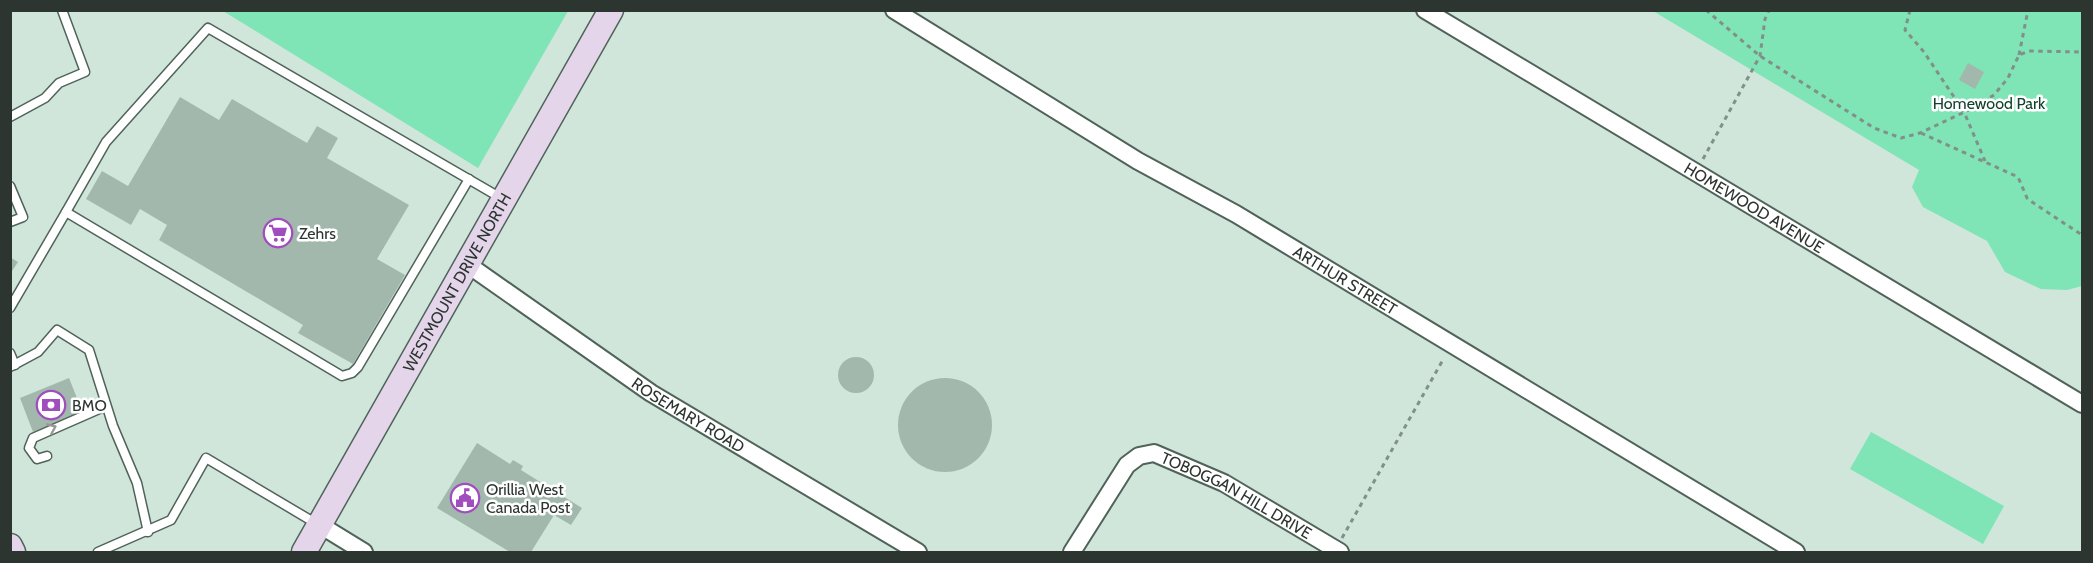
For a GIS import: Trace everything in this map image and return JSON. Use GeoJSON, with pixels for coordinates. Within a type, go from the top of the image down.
{"type":"FeatureCollection","features":[{"type":"Feature","properties":{"kind":"street","name":"WESTMOUNT DRIVE NORTH"},"geometry":{"type":"LineString","coordinates":[[304,552],[611,10]]}},
{"type":"Feature","properties":{"kind":"street","name":"ARTHUR STREET"},"geometry":{"type":"LineString","coordinates":[[894,10],[1138,161],[1236,214],[1796,552]]}},
{"type":"Feature","properties":{"kind":"street","name":"HOMEWOOD AVENUE"},"geometry":{"type":"LineString","coordinates":[[1425,10],[2082,404]]}},
{"type":"Feature","properties":{"kind":"street","name":"ROSEMARY ROAD"},"geometry":{"type":"LineString","coordinates":[[467,264],[651,393],[918,552]]}},
{"type":"Feature","properties":{"kind":"street","name":"TOBOGGAN HILL DRIVE"},"geometry":{"type":"LineString","coordinates":[[1072,552],[1127,465],[1139,456],[1154,453],[1224,483],[1338,551]]}},
{"type":"Feature","properties":{"kind":"street"},"geometry":{"type":"LineString","coordinates":[[320,525],[364,552]]}},
{"type":"Feature","properties":{"kind":"street"},"geometry":{"type":"LineString","coordinates":[[10,546],[13,552]]}},
{"type":"Feature","properties":{"kind":"lane"},"geometry":{"type":"LineString","coordinates":[[10,117],[45,98],[59,83],[85,72],[62,10]]}},
{"type":"Feature","properties":{"kind":"lane"},"geometry":{"type":"LineString","coordinates":[[10,308],[106,142],[208,28],[503,199]]}},
{"type":"Feature","properties":{"kind":"lane"},"geometry":{"type":"LineString","coordinates":[[66,212],[342,376],[346,376],[358,367],[469,179]]}},
{"type":"Feature","properties":{"kind":"lane"},"geometry":{"type":"LineString","coordinates":[[10,186],[23,217],[10,222]]}},
{"type":"Feature","properties":{"kind":"lane"},"geometry":{"type":"LineString","coordinates":[[10,352],[13,366],[38,352],[57,330],[89,350],[106,406],[137,483],[148,532]]}},
{"type":"Feature","properties":{"kind":"lane"},"geometry":{"type":"LineString","coordinates":[[47,456],[37,459],[33,457],[29,448],[33,438],[106,406]]}},
{"type":"Feature","properties":{"kind":"lane"},"geometry":{"type":"LineString","coordinates":[[98,552],[171,520],[206,458],[320,525]]}},
{"type":"Feature","properties":{"kind":"path"},"geometry":{"type":"LineString","coordinates":[[1706,10],[1760,56],[1874,128],[1901,138],[1920,133],[1994,95],[2008,78],[2019,55],[2028,10]]}},
{"type":"Feature","properties":{"kind":"path"},"geometry":{"type":"LineString","coordinates":[[1696,171],[1760,56],[1765,19],[1769,10]]}},
{"type":"Feature","properties":{"kind":"path"},"geometry":{"type":"LineString","coordinates":[[1910,10],[1905,30],[1924,52],[1964,112],[1985,163]]}},
{"type":"Feature","properties":{"kind":"path"},"geometry":{"type":"LineString","coordinates":[[2019,55],[2029,51],[2082,52]]}},
{"type":"Feature","properties":{"kind":"path"},"geometry":{"type":"LineString","coordinates":[[1920,133],[2018,177],[2027,198],[2082,235]]}},
{"type":"Feature","properties":{"kind":"path"},"geometry":{"type":"LineString","coordinates":[[1338,551],[1452,344]]}},
{"type":"Feature","properties":{"kind":"green space"},"geometry":{"type":"Polygon","coordinates":[[[223,11],[568,11],[478,168],[223,11]]]}},
{"type":"Feature","properties":{"kind":"green space","name":"Homewood Park"},"geometry":{"type":"Polygon","coordinates":[[[1653,11],[2082,11],[2082,286],[2067,290],[2041,289],[2005,272],[1987,241],[1923,207],[1912,187],[1919,170],[1653,11]]]}},
{"type":"Feature","properties":{"kind":"green space"},"geometry":{"type":"Polygon","coordinates":[[[1871,432],[2004,506],[1983,544],[1850,469],[1871,432]]]}},
{"type":"Feature","properties":{"kind":"building"},"geometry":{"type":"Polygon","coordinates":[[[1968,63],[1984,72],[1975,89],[1959,80],[1968,63]]]}},
{"type":"Feature","properties":{"kind":"building","name":"Zehrs"},"geometry":{"type":"Polygon","coordinates":[[[180,97],[219,120],[232,99],[307,143],[317,126],[338,138],[327,158],[409,205],[377,259],[405,275],[353,364],[298,333],[303,325],[159,240],[167,225],[140,209],[131,225],[86,199],[102,171],[128,186],[180,97]]]}},
{"type":"Feature","properties":{"kind":"building"},"geometry":{"type":"Polygon","coordinates":[[[10,257],[18,262],[10,274],[10,257]]]}},
{"type":"Feature","properties":{"kind":"building"},"geometry":{"type":"Polygon","coordinates":[[[856,357],[868,363],[874,375],[868,387],[856,393],[844,387],[838,375],[844,363],[856,357]]]}},
{"type":"Feature","properties":{"kind":"building","name":"BMO"},"geometry":{"type":"Polygon","coordinates":[[[69,378],[83,413],[33,432],[20,398],[69,378]]]}},
{"type":"Feature","properties":{"kind":"building"},"geometry":{"type":"Polygon","coordinates":[[[945,378],[963,381],[978,392],[989,407],[992,425],[989,443],[978,458],[963,469],[945,472],[927,469],[912,458],[901,443],[898,425],[901,407],[912,392],[927,381],[945,378]]]}},
{"type":"Feature","properties":{"kind":"building"},"geometry":{"type":"Polygon","coordinates":[[[477,443],[510,464],[513,460],[523,466],[521,470],[582,508],[571,525],[554,515],[531,552],[510,552],[437,508],[477,443]]]}},
{"type":"Feature","properties":{"kind":"place","name":"Zehrs"},"geometry":{"type":"Point","coordinates":[278,233]}},
{"type":"Feature","properties":{"kind":"place","name":"BMO"},"geometry":{"type":"Point","coordinates":[51,405]}},
{"type":"Feature","properties":{"kind":"place","name":"Orillia West Canada Post"},"geometry":{"type":"Point","coordinates":[465,498]}}]}
